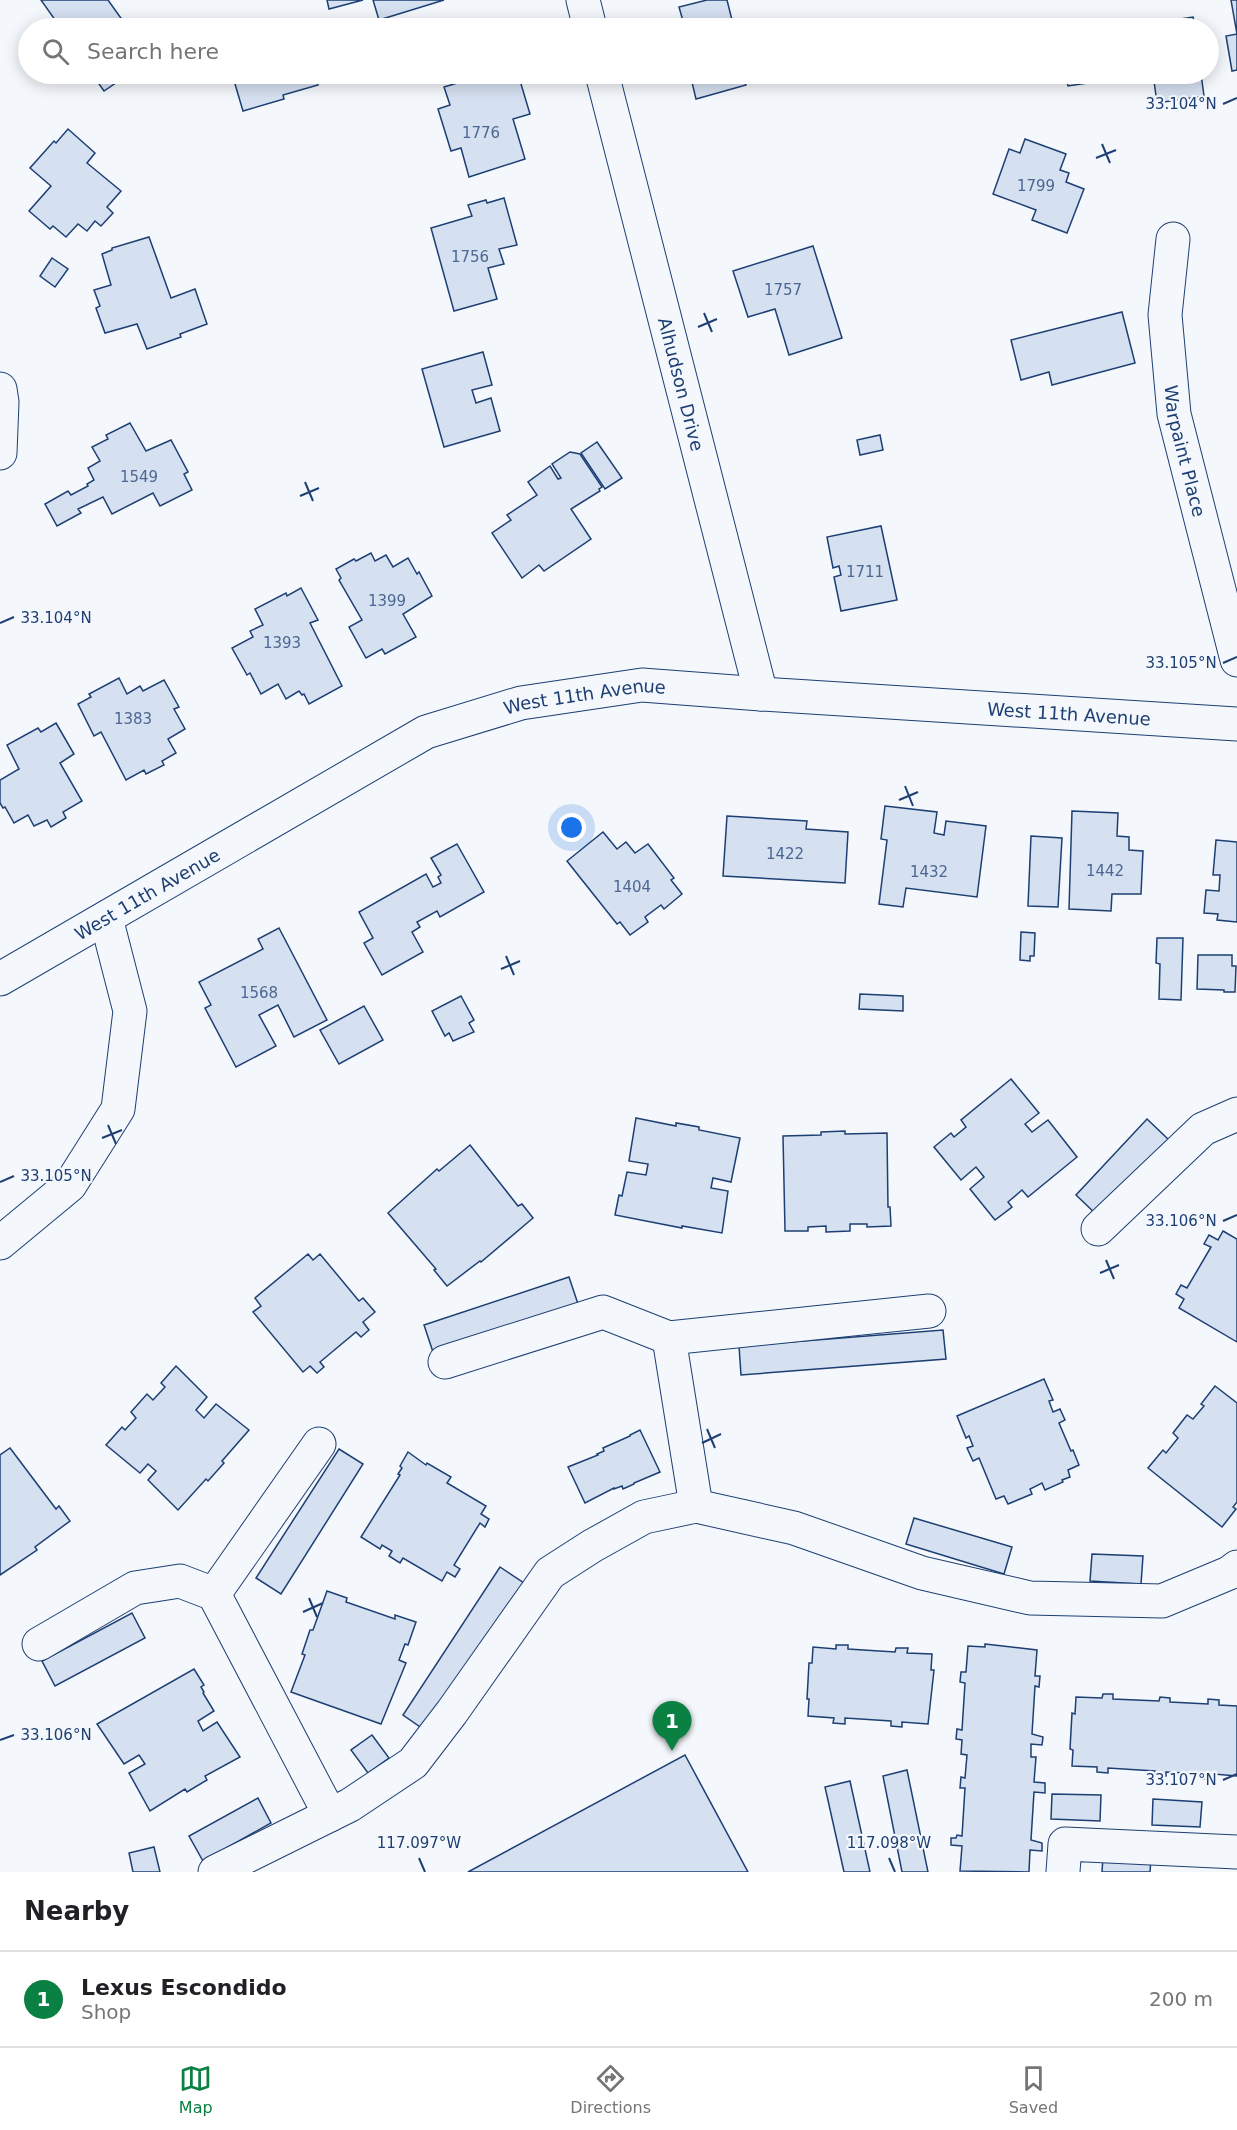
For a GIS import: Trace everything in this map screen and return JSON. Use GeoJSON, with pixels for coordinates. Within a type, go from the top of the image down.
{"type":"FeatureCollection","features":[{"type":"Feature","properties":{"kind":"street"},"geometry":{"type":"LineString","coordinates":[[583,0],[588,18]]}},
{"type":"Feature","properties":{"kind":"street","name":"Alhudson Drive"},"geometry":{"type":"LineString","coordinates":[[605,84],[761,694]]}},
{"type":"Feature","properties":{"kind":"street","name":"Warpaint Place"},"geometry":{"type":"LineString","coordinates":[[1173,239],[1165,315],[1174,414],[1237,660]]}},
{"type":"Feature","properties":{"kind":"street"},"geometry":{"type":"LineString","coordinates":[[0,389],[2,402],[0,453]]}},
{"type":"Feature","properties":{"kind":"street","name":"West 11th Avenue"},"geometry":{"type":"LineString","coordinates":[[0,979],[426,732],[521,703],[642,685],[1237,724]]}},
{"type":"Feature","properties":{"kind":"street"},"geometry":{"type":"LineString","coordinates":[[0,1243],[70,1185],[118,1109],[130,1011],[106,918]]}},
{"type":"Feature","properties":{"kind":"street"},"geometry":{"type":"LineString","coordinates":[[1098,1229],[1203,1129],[1237,1114]]}},
{"type":"Feature","properties":{"kind":"street"},"geometry":{"type":"LineString","coordinates":[[445,1362],[603,1312],[669,1338],[929,1311]]}},
{"type":"Feature","properties":{"kind":"street"},"geometry":{"type":"LineString","coordinates":[[669,1338],[696,1506]]}},
{"type":"Feature","properties":{"kind":"street"},"geometry":{"type":"LineString","coordinates":[[214,1594],[319,1444]]}},
{"type":"Feature","properties":{"kind":"street"},"geometry":{"type":"LineString","coordinates":[[215,1872],[350,1805],[413,1763],[452,1712],[550,1573],[591,1546],[644,1517],[696,1506],[794,1528],[922,1573],[1030,1598],[1162,1601],[1229,1573],[1237,1567]]}},
{"type":"Feature","properties":{"kind":"street"},"geometry":{"type":"LineString","coordinates":[[39,1644],[135,1588],[180,1581],[214,1594],[330,1815]]}},
{"type":"Feature","properties":{"kind":"street"},"geometry":{"type":"LineString","coordinates":[[1063,1872],[1065,1844],[1237,1852]]}},
{"type":"Feature","properties":{"kind":"building"},"geometry":{"type":"Polygon","coordinates":[[[41,0],[108,0],[121,18],[54,18],[41,0]]]}},
{"type":"Feature","properties":{"kind":"building"},"geometry":{"type":"Polygon","coordinates":[[[327,0],[363,0],[329,9],[327,0]]]}},
{"type":"Feature","properties":{"kind":"building"},"geometry":{"type":"Polygon","coordinates":[[[373,0],[444,0],[386,18],[378,18],[373,0]]]}},
{"type":"Feature","properties":{"kind":"building"},"geometry":{"type":"Polygon","coordinates":[[[707,0],[727,0],[732,18],[682,18],[679,7],[707,0]]]}},
{"type":"Feature","properties":{"kind":"building"},"geometry":{"type":"Polygon","coordinates":[[[1231,0],[1237,0],[1237,34],[1231,0]]]}},
{"type":"Feature","properties":{"kind":"building"},"geometry":{"type":"Polygon","coordinates":[[[1237,34],[1237,70],[1232,71],[1226,36],[1237,34]]]}},
{"type":"Feature","properties":{"kind":"building"},"geometry":{"type":"Polygon","coordinates":[[[99,84],[114,84],[104,91],[99,84]]]}},
{"type":"Feature","properties":{"kind":"building"},"geometry":{"type":"Polygon","coordinates":[[[235,84],[318,84],[283,95],[284,99],[243,111],[235,84]]]}},
{"type":"Feature","properties":{"kind":"building"},"geometry":{"type":"Polygon","coordinates":[[[454,84],[521,84],[530,114],[513,119],[525,159],[469,177],[461,148],[451,151],[438,109],[450,105],[444,87],[454,84]]]}},
{"type":"Feature","properties":{"kind":"building"},"geometry":{"type":"Polygon","coordinates":[[[692,84],[746,84],[746,85],[696,99],[692,84]]]}},
{"type":"Feature","properties":{"kind":"building"},"geometry":{"type":"Polygon","coordinates":[[[1154,84],[1202,84],[1204,96],[1157,103],[1154,84]]]}},
{"type":"Feature","properties":{"kind":"building"},"geometry":{"type":"Polygon","coordinates":[[[68,129],[95,153],[87,163],[121,191],[107,207],[113,213],[101,226],[95,221],[87,231],[78,224],[66,237],[53,226],[50,229],[29,211],[51,186],[30,168],[68,129]]]}},
{"type":"Feature","properties":{"kind":"building"},"geometry":{"type":"Polygon","coordinates":[[[1025,139],[1066,154],[1060,170],[1069,173],[1066,182],[1084,189],[1067,233],[1032,220],[1036,210],[993,194],[1009,149],[1020,153],[1025,139]]]}},
{"type":"Feature","properties":{"kind":"building"},"geometry":{"type":"Polygon","coordinates":[[[504,198],[517,245],[499,249],[504,264],[488,268],[497,299],[454,311],[431,228],[472,216],[468,205],[504,198]]]}},
{"type":"Feature","properties":{"kind":"building"},"geometry":{"type":"Polygon","coordinates":[[[149,237],[171,298],[195,289],[207,324],[180,334],[181,337],[147,349],[137,324],[105,333],[96,308],[100,306],[94,290],[111,285],[102,254],[112,248],[149,237]]]}},
{"type":"Feature","properties":{"kind":"building"},"geometry":{"type":"Polygon","coordinates":[[[813,246],[842,338],[789,355],[775,309],[748,317],[733,271],[813,246]]]}},
{"type":"Feature","properties":{"kind":"building"},"geometry":{"type":"Polygon","coordinates":[[[52,258],[68,269],[55,287],[40,276],[52,258]]]}},
{"type":"Feature","properties":{"kind":"building"},"geometry":{"type":"Polygon","coordinates":[[[1122,312],[1135,363],[1052,385],[1049,372],[1021,380],[1011,340],[1122,312]]]}},
{"type":"Feature","properties":{"kind":"building"},"geometry":{"type":"Polygon","coordinates":[[[483,352],[492,385],[472,390],[476,403],[491,398],[500,431],[444,447],[422,369],[483,352]]]}},
{"type":"Feature","properties":{"kind":"building"},"geometry":{"type":"Polygon","coordinates":[[[130,423],[146,451],[171,440],[188,472],[184,474],[192,490],[160,506],[153,493],[112,514],[103,497],[78,509],[81,513],[57,526],[45,504],[68,491],[71,495],[88,486],[87,484],[94,480],[88,468],[100,461],[92,447],[108,439],[106,435],[130,423]]]}},
{"type":"Feature","properties":{"kind":"building"},"geometry":{"type":"Polygon","coordinates":[[[880,435],[883,450],[860,455],[857,440],[880,435]]]}},
{"type":"Feature","properties":{"kind":"building"},"geometry":{"type":"Polygon","coordinates":[[[597,442],[622,478],[605,489],[581,453],[597,442]]]}},
{"type":"Feature","properties":{"kind":"building"},"geometry":{"type":"Polygon","coordinates":[[[570,452],[580,454],[602,487],[600,491],[571,509],[591,539],[544,571],[539,565],[522,578],[492,533],[511,520],[507,515],[537,495],[528,482],[550,466],[558,479],[561,478],[552,464],[570,452]]]}},
{"type":"Feature","properties":{"kind":"building"},"geometry":{"type":"Polygon","coordinates":[[[881,526],[897,600],[841,611],[834,577],[841,575],[839,566],[833,568],[827,537],[881,526]]]}},
{"type":"Feature","properties":{"kind":"building"},"geometry":{"type":"Polygon","coordinates":[[[371,553],[375,561],[386,555],[393,567],[408,558],[417,574],[419,572],[432,596],[403,614],[416,637],[385,654],[382,649],[366,658],[349,627],[362,620],[339,580],[341,578],[336,569],[371,553]]]}},
{"type":"Feature","properties":{"kind":"building"},"geometry":{"type":"Polygon","coordinates":[[[301,588],[318,620],[310,623],[342,686],[309,704],[304,694],[302,695],[299,691],[286,699],[278,684],[261,694],[250,673],[247,675],[232,648],[253,637],[250,631],[263,625],[255,609],[301,588]]]}},
{"type":"Feature","properties":{"kind":"building"},"geometry":{"type":"Polygon","coordinates":[[[119,678],[127,694],[140,686],[143,691],[164,680],[179,707],[174,709],[185,729],[168,739],[176,753],[162,761],[164,765],[146,774],[144,770],[126,780],[101,732],[94,736],[78,704],[91,697],[89,694],[119,678]]]}},
{"type":"Feature","properties":{"kind":"building"},"geometry":{"type":"Polygon","coordinates":[[[56,723],[74,754],[60,763],[82,801],[63,812],[66,818],[51,827],[47,820],[34,826],[28,815],[14,823],[5,807],[3,808],[0,803],[0,780],[19,769],[7,745],[38,728],[41,732],[56,723]]]}},
{"type":"Feature","properties":{"kind":"building"},"geometry":{"type":"Polygon","coordinates":[[[885,806],[937,812],[934,833],[944,835],[946,821],[986,826],[977,897],[906,888],[903,907],[879,904],[887,840],[881,839],[885,806]]]}},
{"type":"Feature","properties":{"kind":"building"},"geometry":{"type":"Polygon","coordinates":[[[1072,811],[1118,813],[1117,836],[1129,837],[1129,850],[1143,851],[1141,894],[1112,894],[1111,911],[1069,909],[1072,811]]]}},
{"type":"Feature","properties":{"kind":"building"},"geometry":{"type":"Polygon","coordinates":[[[727,816],[807,821],[806,829],[848,832],[845,883],[723,876],[727,816]]]}},
{"type":"Feature","properties":{"kind":"building"},"geometry":{"type":"Polygon","coordinates":[[[603,832],[617,849],[626,842],[635,853],[648,844],[674,878],[671,880],[682,894],[664,909],[661,905],[645,917],[648,922],[630,935],[620,922],[617,924],[567,861],[603,832]]]}},
{"type":"Feature","properties":{"kind":"building"},"geometry":{"type":"Polygon","coordinates":[[[1031,836],[1062,838],[1058,907],[1028,906],[1031,836]]]}},
{"type":"Feature","properties":{"kind":"building"},"geometry":{"type":"Polygon","coordinates":[[[1216,840],[1237,842],[1237,922],[1217,920],[1218,914],[1204,913],[1206,890],[1219,891],[1220,875],[1213,875],[1216,840]]]}},
{"type":"Feature","properties":{"kind":"building"},"geometry":{"type":"Polygon","coordinates":[[[457,844],[484,892],[440,917],[437,911],[417,922],[420,927],[412,932],[423,952],[382,975],[364,943],[373,938],[359,912],[426,874],[433,887],[441,883],[438,877],[441,875],[431,858],[457,844]]]}},
{"type":"Feature","properties":{"kind":"building"},"geometry":{"type":"Polygon","coordinates":[[[279,928],[327,1020],[294,1037],[278,1005],[259,1015],[276,1046],[236,1067],[205,1008],[211,1005],[199,982],[263,949],[258,939],[279,928]]]}},
{"type":"Feature","properties":{"kind":"building"},"geometry":{"type":"Polygon","coordinates":[[[1021,932],[1035,933],[1034,956],[1030,956],[1030,961],[1020,960],[1021,932]]]}},
{"type":"Feature","properties":{"kind":"building"},"geometry":{"type":"Polygon","coordinates":[[[1157,938],[1183,938],[1181,1000],[1159,999],[1160,964],[1156,963],[1157,938]]]}},
{"type":"Feature","properties":{"kind":"building"},"geometry":{"type":"Polygon","coordinates":[[[1198,955],[1232,955],[1232,966],[1236,966],[1235,992],[1197,989],[1198,955]]]}},
{"type":"Feature","properties":{"kind":"building"},"geometry":{"type":"Polygon","coordinates":[[[860,994],[903,996],[903,1011],[859,1009],[860,994]]]}},
{"type":"Feature","properties":{"kind":"building"},"geometry":{"type":"Polygon","coordinates":[[[461,996],[474,1020],[469,1023],[474,1032],[453,1041],[449,1033],[445,1036],[432,1011],[461,996]]]}},
{"type":"Feature","properties":{"kind":"building"},"geometry":{"type":"Polygon","coordinates":[[[364,1006],[383,1040],[339,1064],[320,1030],[364,1006]]]}},
{"type":"Feature","properties":{"kind":"building"},"geometry":{"type":"Polygon","coordinates":[[[1011,1079],[1039,1113],[1025,1124],[1032,1132],[1048,1120],[1077,1157],[1028,1197],[1022,1190],[1008,1202],[1012,1207],[995,1220],[970,1189],[984,1177],[976,1167],[961,1180],[934,1147],[951,1133],[954,1137],[966,1127],[961,1120],[1011,1079]]]}},
{"type":"Feature","properties":{"kind":"building"},"geometry":{"type":"Polygon","coordinates":[[[636,1118],[676,1126],[676,1123],[699,1127],[699,1130],[740,1138],[731,1182],[713,1178],[711,1188],[728,1191],[722,1233],[615,1215],[627,1172],[646,1175],[648,1164],[629,1161],[636,1118]]]}},
{"type":"Feature","properties":{"kind":"building"},"geometry":{"type":"Polygon","coordinates":[[[1147,1119],[1169,1140],[1098,1216],[1076,1195],[1147,1119]]]}},
{"type":"Feature","properties":{"kind":"building"},"geometry":{"type":"Polygon","coordinates":[[[845,1131],[845,1134],[887,1133],[888,1207],[890,1207],[891,1226],[867,1227],[867,1224],[850,1224],[850,1231],[826,1232],[826,1226],[808,1227],[808,1231],[785,1231],[783,1136],[821,1135],[821,1132],[845,1131]]]}},
{"type":"Feature","properties":{"kind":"building"},"geometry":{"type":"Polygon","coordinates":[[[470,1145],[518,1206],[522,1204],[533,1218],[481,1262],[447,1286],[434,1270],[436,1269],[388,1213],[437,1169],[439,1171],[470,1145]]]}},
{"type":"Feature","properties":{"kind":"building"},"geometry":{"type":"Polygon","coordinates":[[[1223,1231],[1237,1239],[1237,1342],[1179,1308],[1184,1299],[1176,1294],[1181,1285],[1187,1288],[1211,1247],[1204,1244],[1209,1235],[1218,1240],[1223,1231]]]}},
{"type":"Feature","properties":{"kind":"building"},"geometry":{"type":"Polygon","coordinates":[[[308,1254],[313,1260],[320,1254],[359,1301],[363,1298],[375,1312],[363,1322],[369,1330],[361,1337],[356,1332],[320,1362],[324,1367],[317,1373],[310,1366],[303,1372],[253,1312],[261,1306],[255,1298],[308,1254]]]}},
{"type":"Feature","properties":{"kind":"building"},"geometry":{"type":"Polygon","coordinates":[[[569,1277],[578,1304],[433,1352],[424,1325],[569,1277]]]}},
{"type":"Feature","properties":{"kind":"building"},"geometry":{"type":"Polygon","coordinates":[[[943,1330],[946,1359],[741,1375],[739,1346],[943,1330]]]}},
{"type":"Feature","properties":{"kind":"building"},"geometry":{"type":"Polygon","coordinates":[[[176,1366],[207,1397],[196,1410],[204,1418],[216,1404],[249,1430],[222,1461],[224,1463],[178,1510],[148,1480],[156,1471],[148,1464],[140,1473],[106,1445],[122,1427],[125,1430],[136,1418],[131,1412],[147,1394],[153,1400],[165,1387],[161,1383],[176,1366]]]}},
{"type":"Feature","properties":{"kind":"building"},"geometry":{"type":"Polygon","coordinates":[[[1044,1379],[1053,1400],[1049,1401],[1053,1412],[1060,1409],[1065,1420],[1059,1423],[1079,1465],[1068,1470],[1070,1477],[1062,1480],[1063,1482],[1045,1490],[1042,1483],[1030,1489],[1032,1494],[1008,1504],[1004,1496],[996,1499],[979,1458],[973,1461],[967,1448],[973,1446],[969,1436],[966,1438],[957,1416],[1044,1379]]]}},
{"type":"Feature","properties":{"kind":"building"},"geometry":{"type":"Polygon","coordinates":[[[1215,1386],[1237,1403],[1237,1502],[1233,1507],[1236,1509],[1222,1527],[1148,1468],[1163,1450],[1166,1453],[1178,1438],[1173,1433],[1187,1415],[1193,1419],[1204,1406],[1201,1404],[1215,1386]]]}},
{"type":"Feature","properties":{"kind":"building"},"geometry":{"type":"Polygon","coordinates":[[[640,1430],[660,1472],[623,1489],[622,1486],[614,1488],[585,1503],[568,1467],[598,1455],[604,1451],[603,1448],[640,1430]]]}},
{"type":"Feature","properties":{"kind":"building"},"geometry":{"type":"Polygon","coordinates":[[[10,1448],[56,1509],[59,1506],[70,1521],[35,1547],[37,1550],[0,1575],[0,1455],[10,1448]]]}},
{"type":"Feature","properties":{"kind":"building"},"geometry":{"type":"Polygon","coordinates":[[[339,1449],[363,1464],[281,1594],[256,1578],[339,1449]]]}},
{"type":"Feature","properties":{"kind":"building"},"geometry":{"type":"Polygon","coordinates":[[[408,1452],[426,1465],[427,1463],[451,1477],[447,1483],[486,1506],[481,1514],[489,1519],[485,1527],[480,1523],[454,1565],[460,1569],[455,1577],[447,1572],[442,1581],[403,1558],[400,1563],[389,1556],[392,1551],[382,1545],[380,1549],[361,1537],[400,1475],[398,1474],[402,1468],[400,1466],[408,1452]]]}},
{"type":"Feature","properties":{"kind":"building"},"geometry":{"type":"Polygon","coordinates":[[[914,1518],[1012,1547],[1004,1574],[906,1544],[914,1518]]]}},
{"type":"Feature","properties":{"kind":"building"},"geometry":{"type":"Polygon","coordinates":[[[1092,1554],[1143,1556],[1141,1584],[1090,1581],[1092,1554]]]}},
{"type":"Feature","properties":{"kind":"building"},"geometry":{"type":"Polygon","coordinates":[[[500,1567],[524,1583],[426,1731],[403,1715],[500,1567]]]}},
{"type":"Feature","properties":{"kind":"building"},"geometry":{"type":"Polygon","coordinates":[[[327,1591],[347,1598],[346,1602],[395,1619],[395,1615],[416,1622],[408,1645],[405,1644],[399,1660],[406,1663],[381,1724],[291,1692],[305,1655],[302,1654],[310,1630],[313,1630],[327,1591]]]}},
{"type":"Feature","properties":{"kind":"building"},"geometry":{"type":"Polygon","coordinates":[[[132,1613],[145,1638],[55,1686],[42,1661],[132,1613]]]}},
{"type":"Feature","properties":{"kind":"building"},"geometry":{"type":"Polygon","coordinates":[[[985,1644],[1037,1650],[1035,1676],[1040,1676],[1039,1687],[1035,1686],[1032,1734],[1043,1737],[1042,1745],[1031,1744],[1031,1757],[1036,1757],[1034,1782],[1045,1783],[1045,1793],[1034,1792],[1031,1840],[1042,1843],[1042,1851],[1030,1850],[1029,1872],[960,1871],[962,1846],[951,1845],[951,1838],[956,1838],[957,1835],[962,1836],[965,1788],[960,1788],[961,1777],[965,1778],[967,1755],[961,1754],[962,1740],[956,1739],[957,1729],[962,1730],[965,1683],[960,1682],[961,1672],[966,1672],[968,1646],[985,1647],[985,1644]]]}},
{"type":"Feature","properties":{"kind":"building"},"geometry":{"type":"Polygon","coordinates":[[[836,1645],[848,1645],[848,1649],[895,1652],[896,1648],[908,1648],[907,1653],[932,1654],[931,1670],[934,1670],[928,1724],[902,1722],[902,1727],[891,1726],[891,1721],[845,1718],[845,1724],[833,1723],[834,1718],[808,1716],[809,1663],[812,1663],[813,1647],[836,1649],[836,1645]]]}},
{"type":"Feature","properties":{"kind":"building"},"geometry":{"type":"Polygon","coordinates":[[[194,1669],[204,1685],[201,1687],[203,1693],[214,1711],[198,1721],[203,1731],[217,1722],[240,1757],[205,1776],[207,1780],[187,1792],[185,1789],[150,1811],[129,1773],[145,1764],[139,1755],[124,1764],[97,1724],[194,1669]]]}},
{"type":"Feature","properties":{"kind":"building"},"geometry":{"type":"Polygon","coordinates":[[[1103,1694],[1113,1694],[1113,1699],[1159,1701],[1160,1697],[1170,1698],[1170,1702],[1208,1704],[1208,1699],[1219,1700],[1219,1705],[1237,1706],[1237,1776],[1214,1774],[1214,1779],[1204,1779],[1204,1774],[1166,1772],[1166,1776],[1154,1776],[1155,1771],[1108,1768],[1108,1773],[1097,1772],[1097,1767],[1072,1766],[1073,1750],[1070,1749],[1072,1713],[1075,1714],[1076,1697],[1102,1698],[1103,1694]]]}},
{"type":"Feature","properties":{"kind":"building"},"geometry":{"type":"Polygon","coordinates":[[[372,1735],[389,1758],[368,1773],[351,1750],[372,1735]]]}},
{"type":"Feature","properties":{"kind":"building"},"geometry":{"type":"Polygon","coordinates":[[[685,1755],[748,1872],[468,1872],[685,1755]]]}},
{"type":"Feature","properties":{"kind":"building"},"geometry":{"type":"Polygon","coordinates":[[[907,1770],[928,1872],[902,1872],[883,1776],[907,1770]]]}},
{"type":"Feature","properties":{"kind":"building"},"geometry":{"type":"Polygon","coordinates":[[[850,1781],[870,1872],[844,1872],[825,1787],[850,1781]]]}},
{"type":"Feature","properties":{"kind":"building"},"geometry":{"type":"Polygon","coordinates":[[[1052,1794],[1101,1795],[1100,1821],[1051,1819],[1052,1794]]]}},
{"type":"Feature","properties":{"kind":"building"},"geometry":{"type":"Polygon","coordinates":[[[258,1798],[271,1823],[203,1861],[189,1836],[258,1798]]]}},
{"type":"Feature","properties":{"kind":"building"},"geometry":{"type":"Polygon","coordinates":[[[1153,1799],[1202,1802],[1200,1827],[1152,1825],[1153,1799]]]}},
{"type":"Feature","properties":{"kind":"building"},"geometry":{"type":"Polygon","coordinates":[[[154,1847],[160,1872],[133,1872],[129,1853],[154,1847]]]}},
{"type":"Feature","properties":{"kind":"building"},"geometry":{"type":"Polygon","coordinates":[[[1103,1856],[1151,1859],[1150,1872],[1102,1872],[1103,1856]]]}},
{"type":"Feature","properties":{"kind":"place","name":"Lexus Escondido"},"geometry":{"type":"Point","coordinates":[672,1751]}}]}
